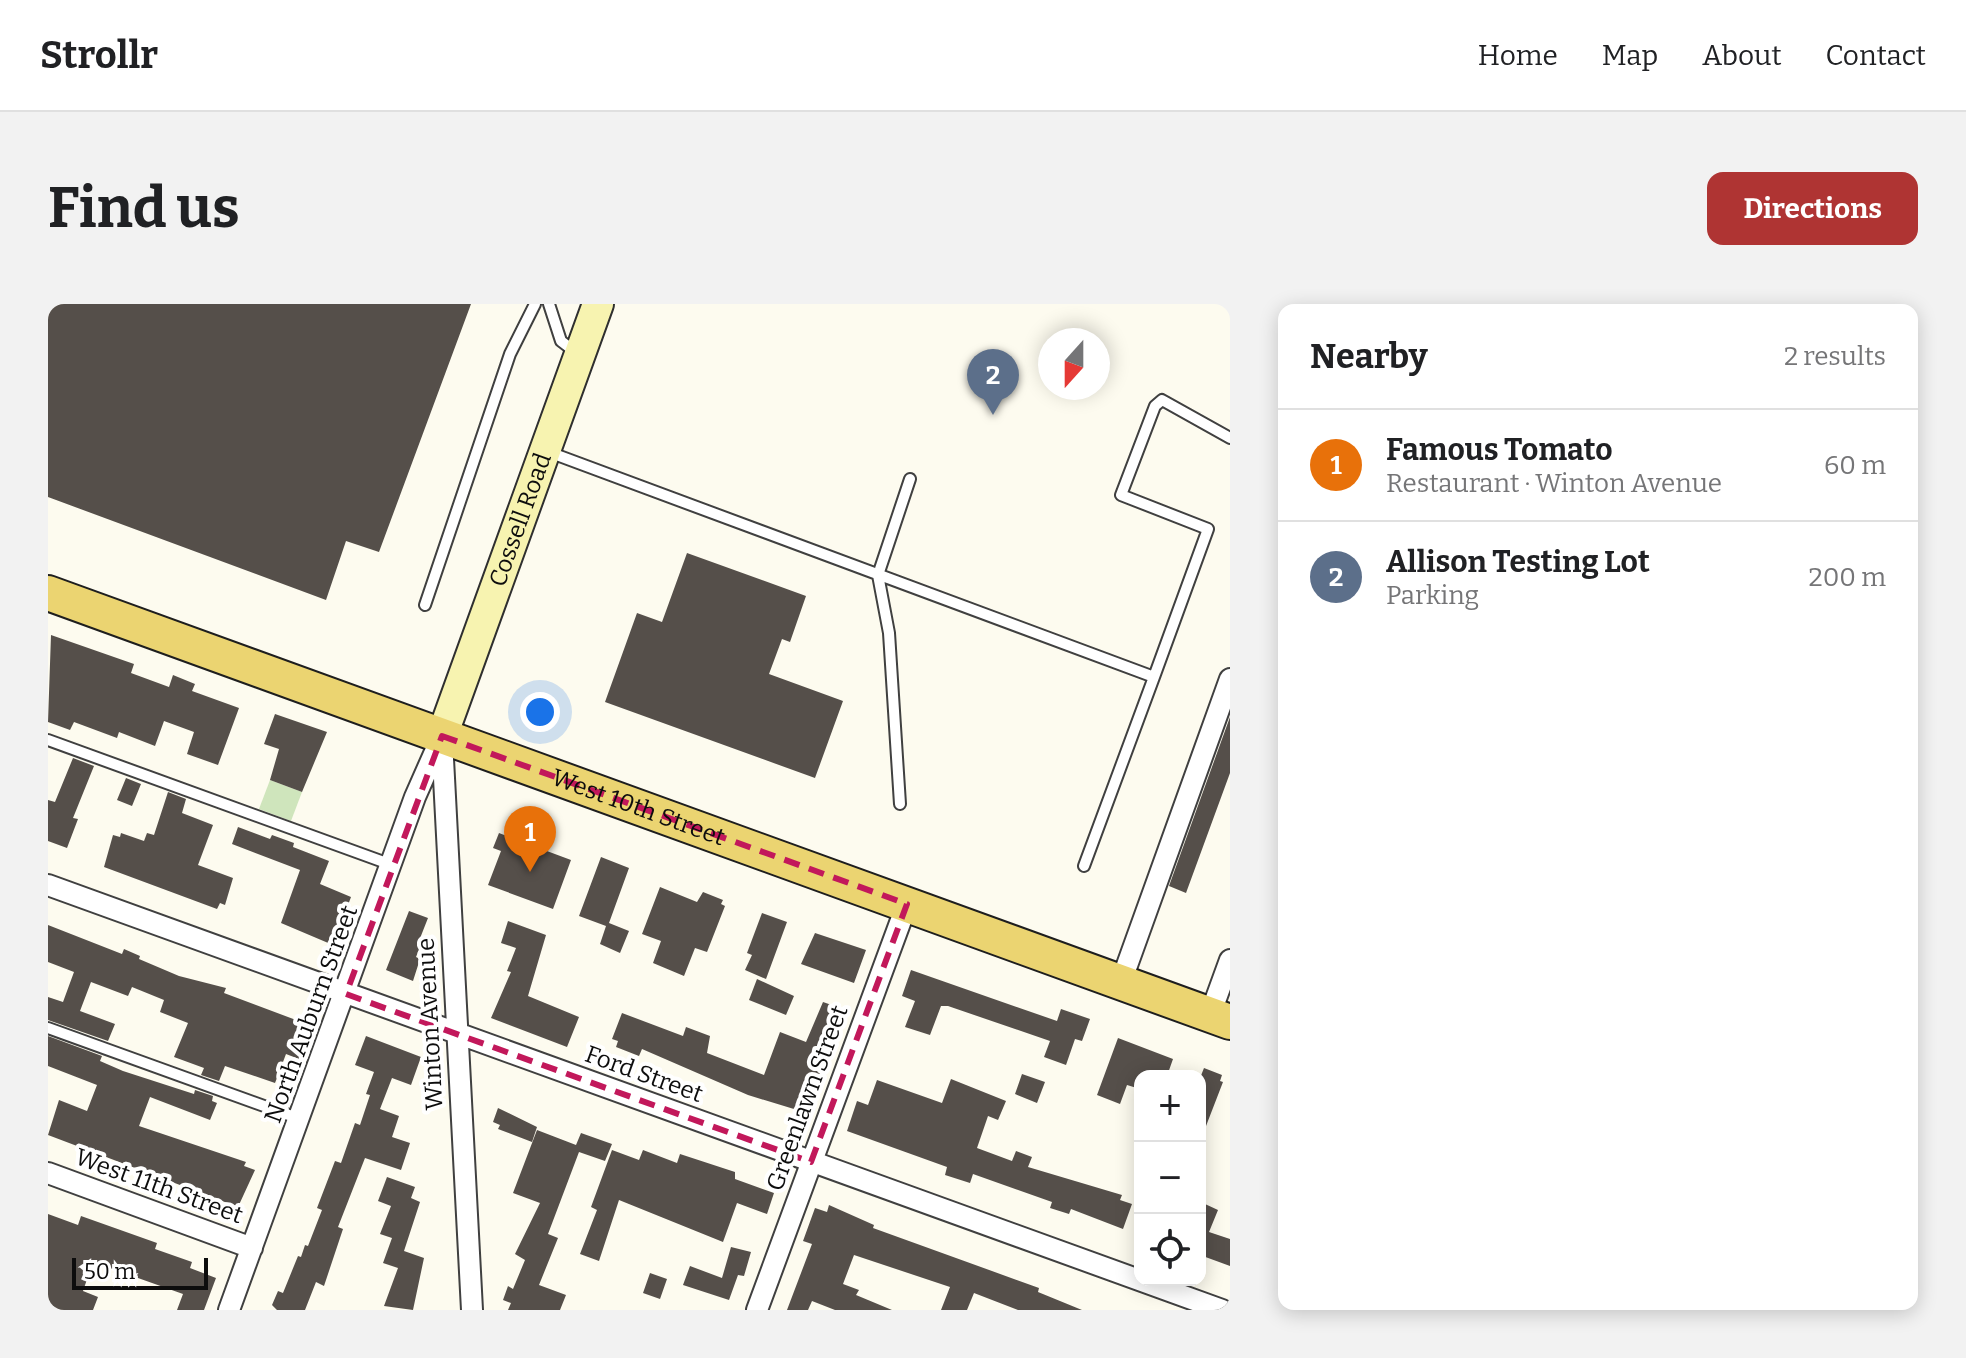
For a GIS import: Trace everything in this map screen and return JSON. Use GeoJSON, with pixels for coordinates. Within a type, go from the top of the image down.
{"type":"FeatureCollection","features":[{"type":"Feature","properties":{"kind":"main road","name":"Cossell Road"},"geometry":{"type":"LineString","coordinates":[[442,736],[598,304]]}},
{"type":"Feature","properties":{"kind":"main road","name":"West 10th Street"},"geometry":{"type":"LineString","coordinates":[[48,593],[1220,1018]]}},
{"type":"Feature","properties":{"kind":"street"},"geometry":{"type":"LineString","coordinates":[[1121,982],[1230,679]]}},
{"type":"Feature","properties":{"kind":"street","name":"North Auburn Street"},"geometry":{"type":"LineString","coordinates":[[229,1310],[393,865],[415,797],[442,736]]}},
{"type":"Feature","properties":{"kind":"street","name":"Winton Avenue"},"geometry":{"type":"LineString","coordinates":[[442,736],[472,1310]]}},
{"type":"Feature","properties":{"kind":"street","name":"Ford Street"},"geometry":{"type":"LineString","coordinates":[[48,885],[1222,1310]]}},
{"type":"Feature","properties":{"kind":"street","name":"Greenlawn Street"},"geometry":{"type":"LineString","coordinates":[[757,1310],[907,904]]}},
{"type":"Feature","properties":{"kind":"street"},"geometry":{"type":"LineString","coordinates":[[1220,1018],[1230,960]]}},
{"type":"Feature","properties":{"kind":"street","name":"West 11th Street"},"geometry":{"type":"LineString","coordinates":[[48,1173],[252,1248]]}},
{"type":"Feature","properties":{"kind":"lane"},"geometry":{"type":"LineString","coordinates":[[425,605],[510,354],[535,304]]}},
{"type":"Feature","properties":{"kind":"lane"},"geometry":{"type":"LineString","coordinates":[[549,304],[561,341],[579,355]]}},
{"type":"Feature","properties":{"kind":"lane"},"geometry":{"type":"LineString","coordinates":[[1084,866],[1208,529],[1121,495],[1155,406],[1162,400],[1230,438]]}},
{"type":"Feature","properties":{"kind":"lane"},"geometry":{"type":"LineString","coordinates":[[545,450],[1154,677]]}},
{"type":"Feature","properties":{"kind":"lane"},"geometry":{"type":"LineString","coordinates":[[900,804],[889,633],[878,575],[910,479]]}},
{"type":"Feature","properties":{"kind":"lane"},"geometry":{"type":"LineString","coordinates":[[48,740],[393,865]]}},
{"type":"Feature","properties":{"kind":"lane"},"geometry":{"type":"LineString","coordinates":[[48,1028],[300,1119]]}},
{"type":"Feature","properties":{"kind":"highlighted area"},"geometry":{"type":"Polygon","coordinates":[[[442,736],[907,904],[811,1162],[346,994],[442,736]]]}},
{"type":"Feature","properties":{"kind":"green space"},"geometry":{"type":"Polygon","coordinates":[[[270,780],[302,792],[291,821],[259,809],[270,780]]]}},
{"type":"Feature","properties":{"kind":"building"},"geometry":{"type":"Polygon","coordinates":[[[48,304],[471,304],[379,552],[346,541],[326,600],[48,497],[48,304]]]}},
{"type":"Feature","properties":{"kind":"building"},"geometry":{"type":"Polygon","coordinates":[[[687,553],[806,596],[790,642],[782,639],[769,674],[843,701],[815,778],[605,702],[637,613],[662,622],[687,553]]]}},
{"type":"Feature","properties":{"kind":"building"},"geometry":{"type":"Polygon","coordinates":[[[51,635],[134,664],[131,673],[169,687],[173,675],[195,684],[192,691],[239,708],[218,765],[187,754],[194,732],[164,721],[155,746],[119,732],[117,738],[74,722],[70,730],[48,722],[51,635]]]}},
{"type":"Feature","properties":{"kind":"building"},"geometry":{"type":"Polygon","coordinates":[[[275,714],[327,732],[302,792],[270,780],[279,749],[264,744],[275,714]]]}},
{"type":"Feature","properties":{"kind":"building"},"geometry":{"type":"Polygon","coordinates":[[[1230,717],[1230,773],[1186,893],[1169,886],[1230,717]]]}},
{"type":"Feature","properties":{"kind":"building"},"geometry":{"type":"Polygon","coordinates":[[[73,758],[94,766],[73,818],[78,819],[67,848],[48,841],[48,800],[55,802],[73,758]]]}},
{"type":"Feature","properties":{"kind":"building"},"geometry":{"type":"Polygon","coordinates":[[[126,778],[141,784],[132,806],[117,800],[126,778]]]}},
{"type":"Feature","properties":{"kind":"building"},"geometry":{"type":"Polygon","coordinates":[[[168,792],[186,799],[182,813],[213,825],[198,865],[233,878],[225,905],[220,903],[217,909],[104,867],[113,835],[120,837],[121,833],[144,841],[147,833],[154,835],[168,792]]]}},
{"type":"Feature","properties":{"kind":"building"},"geometry":{"type":"Polygon","coordinates":[[[238,827],[270,839],[272,835],[294,843],[293,847],[329,861],[320,884],[351,897],[345,913],[352,916],[340,948],[281,923],[300,870],[232,844],[238,827]]]}},
{"type":"Feature","properties":{"kind":"building"},"geometry":{"type":"Polygon","coordinates":[[[499,833],[571,860],[553,909],[488,885],[501,851],[493,848],[499,833]]]}},
{"type":"Feature","properties":{"kind":"building"},"geometry":{"type":"Polygon","coordinates":[[[601,857],[629,868],[609,923],[629,931],[620,953],[600,944],[606,926],[579,916],[601,857]]]}},
{"type":"Feature","properties":{"kind":"building"},"geometry":{"type":"Polygon","coordinates":[[[660,887],[697,902],[703,892],[723,900],[721,904],[725,906],[707,952],[695,948],[684,976],[653,963],[661,941],[642,934],[660,887]]]}},
{"type":"Feature","properties":{"kind":"building"},"geometry":{"type":"Polygon","coordinates":[[[409,911],[428,918],[417,946],[420,947],[416,957],[420,959],[413,981],[386,970],[409,911]]]}},
{"type":"Feature","properties":{"kind":"building"},"geometry":{"type":"Polygon","coordinates":[[[762,913],[787,922],[766,979],[745,970],[752,955],[747,953],[762,913]]]}},
{"type":"Feature","properties":{"kind":"building"},"geometry":{"type":"Polygon","coordinates":[[[508,921],[546,935],[528,996],[579,1017],[567,1047],[491,1018],[511,972],[507,971],[516,948],[501,943],[508,921]]]}},
{"type":"Feature","properties":{"kind":"building"},"geometry":{"type":"Polygon","coordinates":[[[48,925],[122,954],[124,949],[179,976],[226,988],[224,993],[312,1026],[299,1059],[286,1054],[275,1083],[225,1066],[219,1081],[201,1075],[204,1068],[174,1057],[188,1023],[160,1012],[164,1000],[132,987],[128,996],[91,982],[80,1011],[115,1024],[108,1041],[48,1020],[48,997],[63,1002],[74,972],[48,962],[48,925]]]}},
{"type":"Feature","properties":{"kind":"building"},"geometry":{"type":"Polygon","coordinates":[[[815,933],[866,950],[854,983],[801,964],[815,933]]]}},
{"type":"Feature","properties":{"kind":"building"},"geometry":{"type":"Polygon","coordinates":[[[911,970],[1057,1021],[1061,1009],[1090,1019],[1082,1041],[1075,1039],[1066,1065],[1044,1057],[1050,1041],[948,1006],[941,1006],[930,1035],[905,1027],[915,1001],[902,996],[911,970]]]}},
{"type":"Feature","properties":{"kind":"building"},"geometry":{"type":"Polygon","coordinates":[[[757,979],[794,996],[786,1015],[749,1000],[757,979]]]}},
{"type":"Feature","properties":{"kind":"building"},"geometry":{"type":"Polygon","coordinates":[[[823,1002],[846,1010],[838,1032],[834,1030],[807,1113],[748,1095],[642,1049],[639,1056],[616,1047],[618,1041],[612,1039],[622,1013],[683,1036],[686,1027],[710,1036],[707,1053],[764,1075],[780,1032],[806,1042],[823,1002]]]}},
{"type":"Feature","properties":{"kind":"building"},"geometry":{"type":"Polygon","coordinates":[[[48,1036],[102,1056],[100,1061],[123,1071],[194,1094],[195,1090],[213,1096],[212,1101],[217,1103],[210,1120],[150,1097],[139,1126],[246,1162],[244,1166],[255,1170],[238,1207],[48,1135],[59,1100],[87,1111],[97,1085],[48,1066],[48,1036]]]}},
{"type":"Feature","properties":{"kind":"building"},"geometry":{"type":"Polygon","coordinates":[[[366,1036],[421,1057],[411,1085],[392,1078],[380,1109],[399,1116],[392,1137],[410,1143],[401,1170],[365,1158],[338,1227],[343,1229],[324,1286],[316,1282],[305,1310],[277,1310],[272,1305],[278,1291],[283,1293],[298,1256],[301,1257],[305,1245],[308,1246],[322,1210],[317,1208],[335,1161],[341,1163],[355,1123],[360,1125],[370,1095],[366,1094],[374,1072],[355,1065],[366,1036]]]}},
{"type":"Feature","properties":{"kind":"building"},"geometry":{"type":"Polygon","coordinates":[[[1118,1038],[1173,1059],[1169,1070],[1134,1070],[1134,1087],[1127,1085],[1120,1104],[1097,1095],[1118,1038]]]}},
{"type":"Feature","properties":{"kind":"building"},"geometry":{"type":"Polygon","coordinates":[[[1204,1068],[1222,1075],[1220,1081],[1223,1082],[1206,1126],[1206,1070],[1204,1068]]]}},
{"type":"Feature","properties":{"kind":"building"},"geometry":{"type":"Polygon","coordinates":[[[1022,1074],[1045,1082],[1037,1103],[1015,1094],[1022,1074]]]}},
{"type":"Feature","properties":{"kind":"building"},"geometry":{"type":"Polygon","coordinates":[[[951,1079],[1006,1101],[998,1120],[988,1116],[977,1148],[1012,1161],[1016,1151],[1032,1157],[1028,1167],[1122,1195],[1120,1200],[1132,1204],[1123,1229],[1071,1209],[1069,1214],[1050,1208],[1052,1202],[973,1174],[970,1183],[945,1175],[947,1167],[847,1131],[857,1101],[868,1105],[877,1080],[942,1103],[951,1079]]]}},
{"type":"Feature","properties":{"kind":"building"},"geometry":{"type":"Polygon","coordinates":[[[498,1108],[537,1127],[532,1142],[498,1129],[500,1125],[493,1122],[498,1108]]]}},
{"type":"Feature","properties":{"kind":"building"},"geometry":{"type":"Polygon","coordinates":[[[537,1130],[576,1145],[581,1133],[612,1144],[605,1161],[579,1152],[548,1234],[558,1238],[539,1285],[566,1295],[560,1310],[508,1310],[511,1303],[503,1300],[508,1286],[513,1289],[525,1260],[515,1254],[540,1203],[513,1193],[537,1130]]]}},
{"type":"Feature","properties":{"kind":"building"},"geometry":{"type":"Polygon","coordinates":[[[612,1150],[639,1160],[643,1150],[677,1163],[680,1154],[735,1172],[735,1179],[774,1193],[767,1214],[737,1203],[723,1242],[619,1200],[599,1261],[580,1254],[597,1210],[591,1207],[612,1150]]]}},
{"type":"Feature","properties":{"kind":"building"},"geometry":{"type":"Polygon","coordinates":[[[387,1177],[415,1187],[411,1198],[420,1202],[404,1251],[424,1258],[413,1310],[384,1306],[398,1268],[383,1263],[392,1238],[380,1234],[391,1206],[378,1201],[387,1177]]]}},
{"type":"Feature","properties":{"kind":"building"},"geometry":{"type":"Polygon","coordinates":[[[1206,1204],[1218,1210],[1209,1232],[1230,1239],[1230,1266],[1206,1257],[1206,1204]]]}},
{"type":"Feature","properties":{"kind":"building"},"geometry":{"type":"Polygon","coordinates":[[[829,1205],[874,1225],[873,1228],[1039,1288],[1038,1292],[1082,1310],[1018,1310],[974,1293],[967,1310],[941,1310],[950,1287],[854,1255],[843,1284],[859,1290],[856,1295],[892,1310],[835,1310],[812,1301],[808,1310],[787,1310],[812,1244],[803,1241],[815,1208],[827,1212],[829,1205]]]}},
{"type":"Feature","properties":{"kind":"building"},"geometry":{"type":"Polygon","coordinates":[[[48,1214],[78,1225],[81,1216],[157,1243],[155,1249],[192,1262],[190,1268],[216,1278],[204,1310],[177,1310],[183,1294],[93,1262],[83,1291],[98,1297],[93,1310],[48,1310],[48,1214]]]}},
{"type":"Feature","properties":{"kind":"building"},"geometry":{"type":"Polygon","coordinates":[[[731,1247],[751,1252],[744,1276],[738,1275],[729,1300],[683,1285],[690,1266],[722,1278],[731,1247]]]}},
{"type":"Feature","properties":{"kind":"building"},"geometry":{"type":"Polygon","coordinates":[[[650,1273],[667,1279],[660,1299],[643,1293],[650,1273]]]}},
{"type":"Feature","properties":{"kind":"place","name":"Allison Testing Lot"},"geometry":{"type":"Point","coordinates":[993,415]}},
{"type":"Feature","properties":{"kind":"place","name":"Famous Tomato"},"geometry":{"type":"Point","coordinates":[530,872]}}]}
